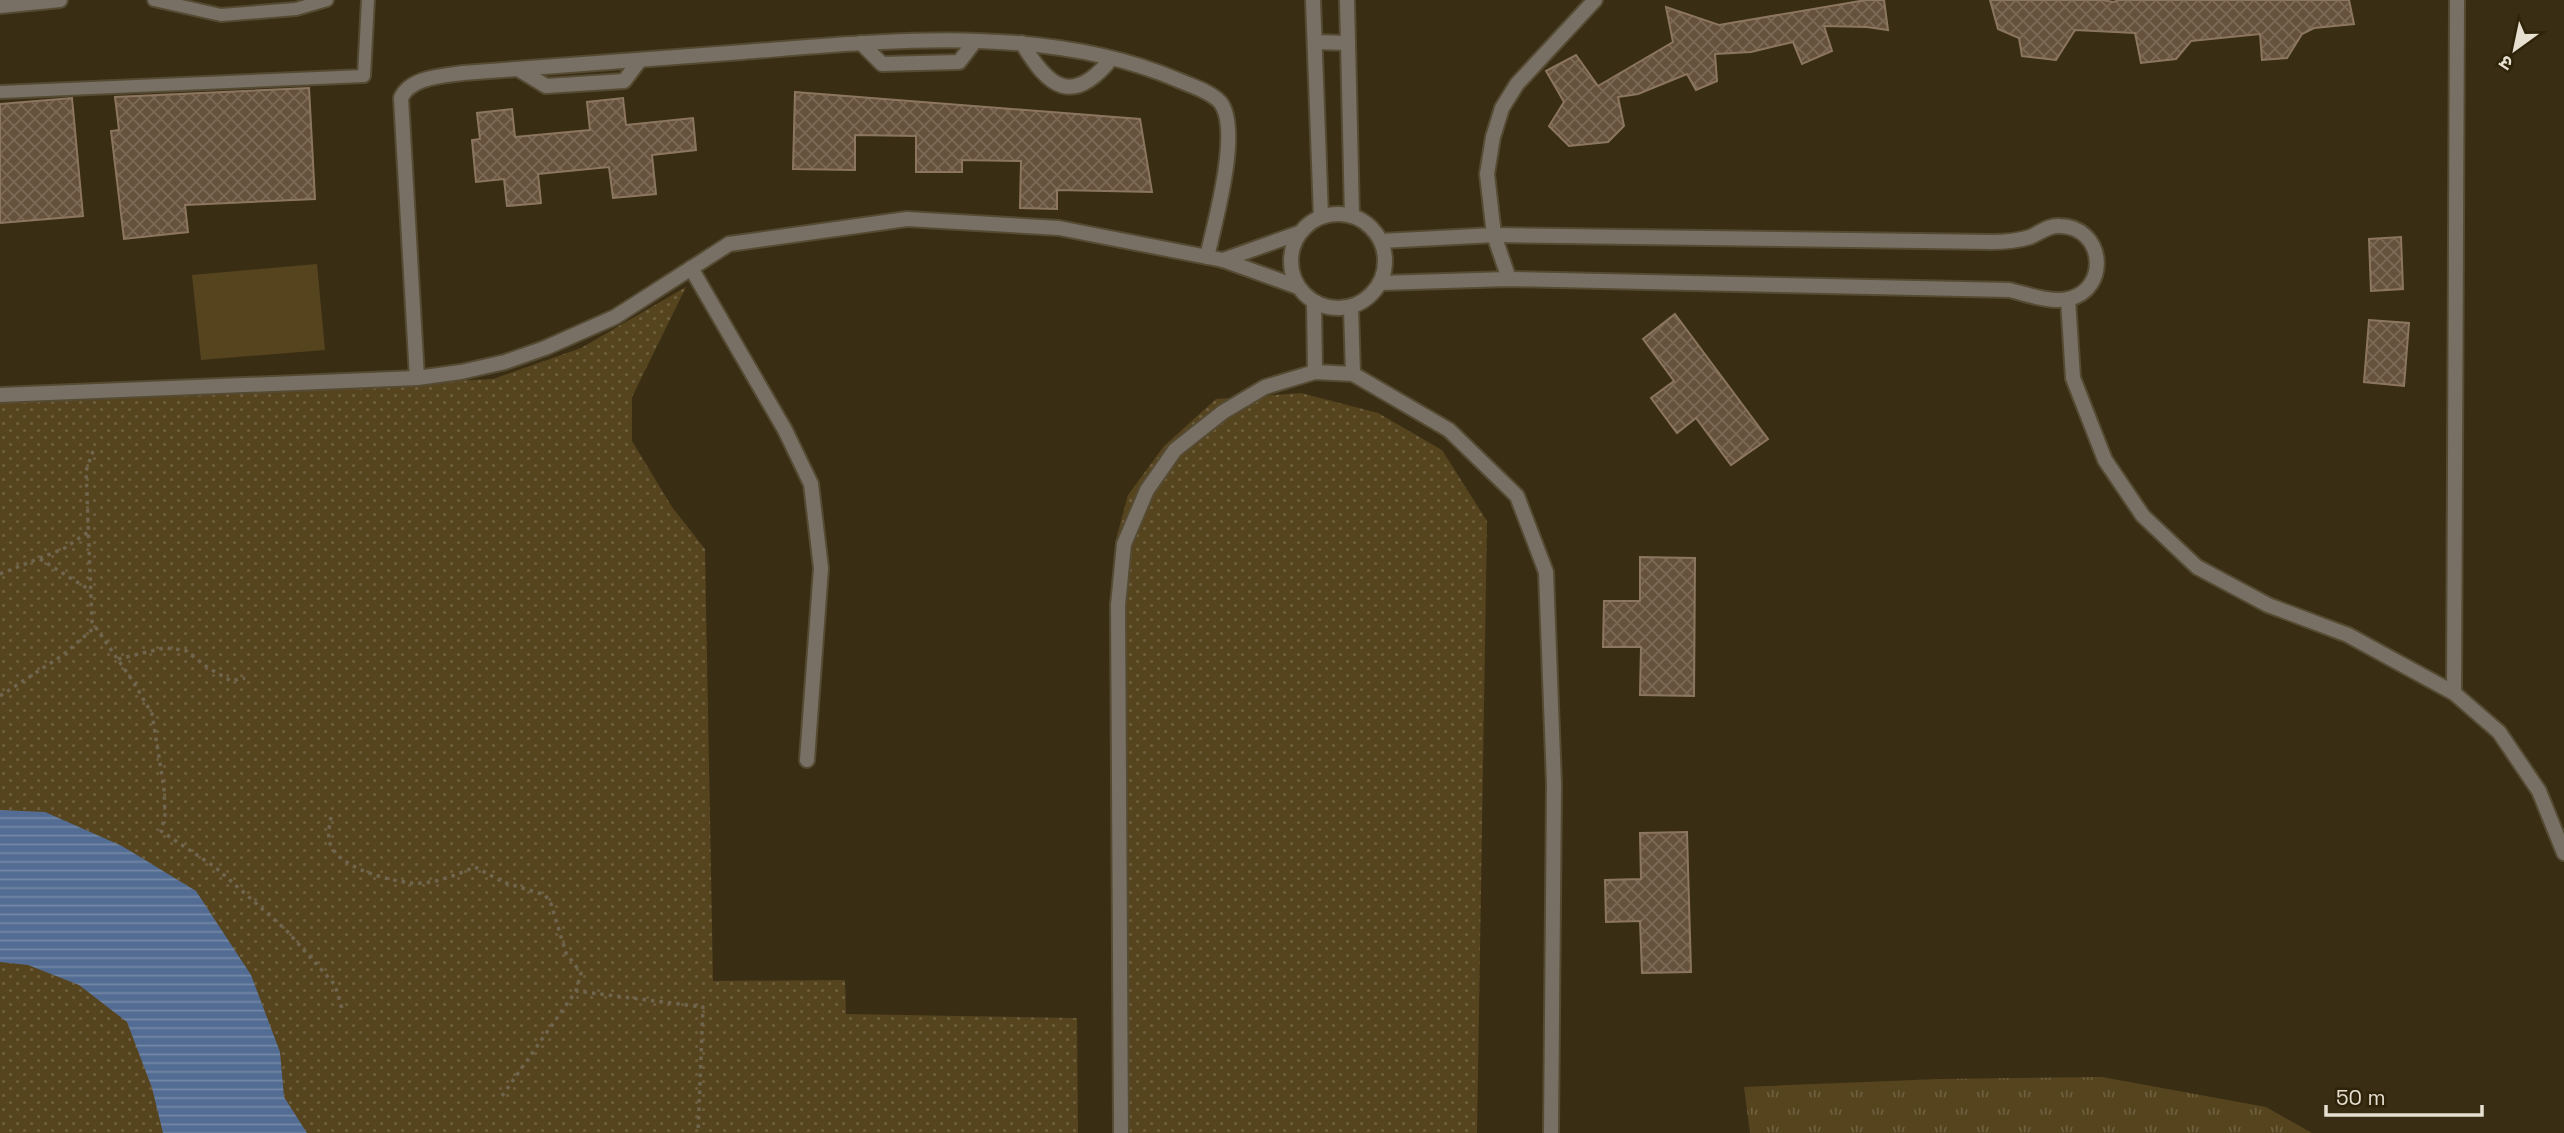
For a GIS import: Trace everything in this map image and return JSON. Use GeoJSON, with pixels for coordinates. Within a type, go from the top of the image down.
{"type":"FeatureCollection","features":[{"type":"Feature","properties":{"kind":"street"},"geometry":{"type":"LineString","coordinates":[[0,6],[60,0]]}},
{"type":"Feature","properties":{"kind":"street"},"geometry":{"type":"LineString","coordinates":[[1313,0],[1321,217]]}},
{"type":"Feature","properties":{"kind":"street"},"geometry":{"type":"LineString","coordinates":[[1347,0],[1352,216]]}},
{"type":"Feature","properties":{"kind":"street"},"geometry":{"type":"LineString","coordinates":[[1509,279],[1494,235],[1487,174],[1493,137],[1502,108],[1517,85],[1595,0]]}},
{"type":"Feature","properties":{"kind":"street"},"geometry":{"type":"LineString","coordinates":[[2454,693],[2457,0]]}},
{"type":"Feature","properties":{"kind":"street"},"geometry":{"type":"LineString","coordinates":[[861,43],[882,64],[960,62],[975,41]]}},
{"type":"Feature","properties":{"kind":"street"},"geometry":{"type":"LineString","coordinates":[[1315,42],[1348,43]]}},
{"type":"Feature","properties":{"kind":"street"},"geometry":{"type":"LineString","coordinates":[[417,378],[401,98],[404,91],[416,83],[439,77],[861,43],[1022,43],[1111,59],[1160,73],[1202,90],[1219,101],[1226,114],[1227,164],[1207,257]]}},
{"type":"Feature","properties":{"kind":"street"},"geometry":{"type":"LineString","coordinates":[[1022,43],[1040,72],[1050,82],[1060,85],[1088,83],[1111,59]]}},
{"type":"Feature","properties":{"kind":"street"},"geometry":{"type":"LineString","coordinates":[[518,69],[546,86],[624,81],[640,60]]}},
{"type":"Feature","properties":{"kind":"street"},"geometry":{"type":"LineString","coordinates":[[1223,260],[1299,233],[1321,217],[1336,214],[1352,216],[1374,230],[1381,241],[1385,262],[1380,283],[1363,302],[1351,307],[1326,307],[1314,302],[1298,287],[1292,274],[1290,260],[1299,233]]}},
{"type":"Feature","properties":{"kind":"street"},"geometry":{"type":"LineString","coordinates":[[0,395],[417,378],[461,372],[505,362],[545,348],[615,317],[729,244],[907,219],[1059,228],[1223,260],[1298,287]]}},
{"type":"Feature","properties":{"kind":"street"},"geometry":{"type":"LineString","coordinates":[[1380,283],[1509,279],[2009,290],[2049,299],[2068,299],[2083,293],[2094,280],[2098,264],[2095,247],[2085,234],[2058,225],[2023,239],[1992,242],[1494,235],[1381,241]]}},
{"type":"Feature","properties":{"kind":"street"},"geometry":{"type":"LineString","coordinates":[[691,268],[785,430],[811,484],[821,568],[807,760]]}},
{"type":"Feature","properties":{"kind":"street"},"geometry":{"type":"LineString","coordinates":[[2068,299],[2073,378],[2105,460],[2143,516],[2197,567],[2268,605],[2348,635],[2454,693],[2499,732],[2539,791],[2564,853]]}},
{"type":"Feature","properties":{"kind":"street"},"geometry":{"type":"LineString","coordinates":[[1314,302],[1315,372]]}},
{"type":"Feature","properties":{"kind":"street"},"geometry":{"type":"LineString","coordinates":[[1351,307],[1353,374]]}},
{"type":"Feature","properties":{"kind":"street"},"geometry":{"type":"LineString","coordinates":[[1121,1133],[1118,605],[1124,544],[1147,490],[1175,450],[1223,412],[1265,387],[1315,372],[1353,374],[1449,430],[1517,496],[1546,572],[1554,784],[1551,1133]]}},
{"type":"Feature","properties":{"kind":"lane"},"geometry":{"type":"LineString","coordinates":[[154,0],[221,15],[296,9],[327,0]]}},
{"type":"Feature","properties":{"kind":"lane"},"geometry":{"type":"LineString","coordinates":[[0,92],[363,76],[368,0]]}},
{"type":"Feature","properties":{"kind":"path"},"geometry":{"type":"LineString","coordinates":[[93,452],[86,471],[92,622],[152,714],[164,789],[165,815],[161,831],[215,867],[286,930],[335,985],[342,1009]]}},
{"type":"Feature","properties":{"kind":"path"},"geometry":{"type":"LineString","coordinates":[[0,574],[65,548],[88,532]]}},
{"type":"Feature","properties":{"kind":"path"},"geometry":{"type":"LineString","coordinates":[[40,559],[90,590]]}},
{"type":"Feature","properties":{"kind":"path"},"geometry":{"type":"LineString","coordinates":[[0,696],[63,655],[95,627]]}},
{"type":"Feature","properties":{"kind":"path"},"geometry":{"type":"LineString","coordinates":[[118,659],[164,648],[185,650],[231,681],[245,678]]}},
{"type":"Feature","properties":{"kind":"path"},"geometry":{"type":"LineString","coordinates":[[331,817],[329,839],[335,853],[350,866],[412,883],[446,879],[475,867],[503,882],[545,895],[551,904],[566,953],[581,973],[576,991],[502,1096]]}},
{"type":"Feature","properties":{"kind":"path"},"geometry":{"type":"LineString","coordinates":[[576,991],[703,1007],[698,1133]]}},
{"type":"Feature","properties":{"kind":"green space"},"geometry":{"type":"Polygon","coordinates":[[[317,264],[325,350],[201,360],[192,275],[317,264]]]}},
{"type":"Feature","properties":{"kind":"green space"},"geometry":{"type":"Polygon","coordinates":[[[686,287],[632,397],[632,441],[672,507],[705,549],[713,981],[845,980],[846,1014],[1077,1018],[1078,1133],[0,1133],[0,403],[493,379],[581,348],[686,287]]]}},
{"type":"Feature","properties":{"kind":"green space"},"geometry":{"type":"Polygon","coordinates":[[[1301,393],[1378,413],[1442,450],[1487,521],[1477,1133],[1126,1133],[1115,543],[1128,495],[1164,446],[1216,399],[1301,393]]]}},
{"type":"Feature","properties":{"kind":"green space"},"geometry":{"type":"Polygon","coordinates":[[[2102,1077],[2266,1107],[2312,1133],[1750,1133],[1744,1087],[1939,1079],[2102,1077]]]}},
{"type":"Feature","properties":{"kind":"water"},"geometry":{"type":"Polygon","coordinates":[[[0,810],[45,812],[122,846],[196,891],[251,975],[280,1052],[284,1097],[307,1133],[163,1133],[152,1088],[127,1022],[79,985],[28,965],[0,962],[0,810]]]}},
{"type":"Feature","properties":{"kind":"building"},"geometry":{"type":"Polygon","coordinates":[[[1866,0],[1884,0],[1888,30],[1824,26],[1832,51],[1802,64],[1793,42],[1751,52],[1715,54],[1717,81],[1696,90],[1687,74],[1638,94],[1618,97],[1624,126],[1608,142],[1569,146],[1549,126],[1564,102],[1546,71],[1576,55],[1598,86],[1673,42],[1666,7],[1719,25],[1866,0]]]}},
{"type":"Feature","properties":{"kind":"building"},"geometry":{"type":"Polygon","coordinates":[[[1990,0],[2349,0],[2354,24],[2314,28],[2302,34],[2287,58],[2262,60],[2260,34],[2191,41],[2176,59],[2141,63],[2135,33],[2075,30],[2056,60],[2022,56],[2019,38],[1998,29],[1990,0]]]}},
{"type":"Feature","properties":{"kind":"building"},"geometry":{"type":"Polygon","coordinates":[[[309,88],[315,199],[185,205],[188,232],[124,239],[111,131],[119,130],[115,97],[309,88]]]}},
{"type":"Feature","properties":{"kind":"building"},"geometry":{"type":"Polygon","coordinates":[[[795,92],[1140,119],[1152,192],[1057,190],[1057,209],[1020,208],[1021,161],[962,160],[962,172],[916,172],[916,136],[855,135],[855,170],[793,169],[795,92]]]}},
{"type":"Feature","properties":{"kind":"building"},"geometry":{"type":"Polygon","coordinates":[[[72,98],[83,216],[0,223],[0,104],[72,98]]]}},
{"type":"Feature","properties":{"kind":"building"},"geometry":{"type":"Polygon","coordinates":[[[623,98],[626,125],[693,118],[696,150],[652,155],[656,194],[613,198],[609,167],[538,174],[541,203],[507,206],[504,179],[476,182],[472,140],[480,139],[477,113],[512,109],[515,137],[590,130],[587,102],[623,98]]]}},
{"type":"Feature","properties":{"kind":"building"},"geometry":{"type":"Polygon","coordinates":[[[2401,237],[2403,289],[2371,291],[2369,239],[2401,237]]]}},
{"type":"Feature","properties":{"kind":"building"},"geometry":{"type":"Polygon","coordinates":[[[1675,314],[1768,439],[1731,465],[1696,418],[1677,433],[1651,398],[1674,381],[1643,339],[1675,314]]]}},
{"type":"Feature","properties":{"kind":"building"},"geometry":{"type":"Polygon","coordinates":[[[2369,320],[2409,323],[2404,386],[2364,382],[2369,320]]]}},
{"type":"Feature","properties":{"kind":"building"},"geometry":{"type":"Polygon","coordinates":[[[1640,557],[1695,558],[1694,696],[1640,695],[1641,647],[1603,647],[1604,601],[1640,601],[1640,557]]]}},
{"type":"Feature","properties":{"kind":"building"},"geometry":{"type":"Polygon","coordinates":[[[1687,832],[1691,972],[1642,973],[1640,921],[1606,922],[1605,880],[1641,879],[1640,833],[1687,832]]]}}]}
